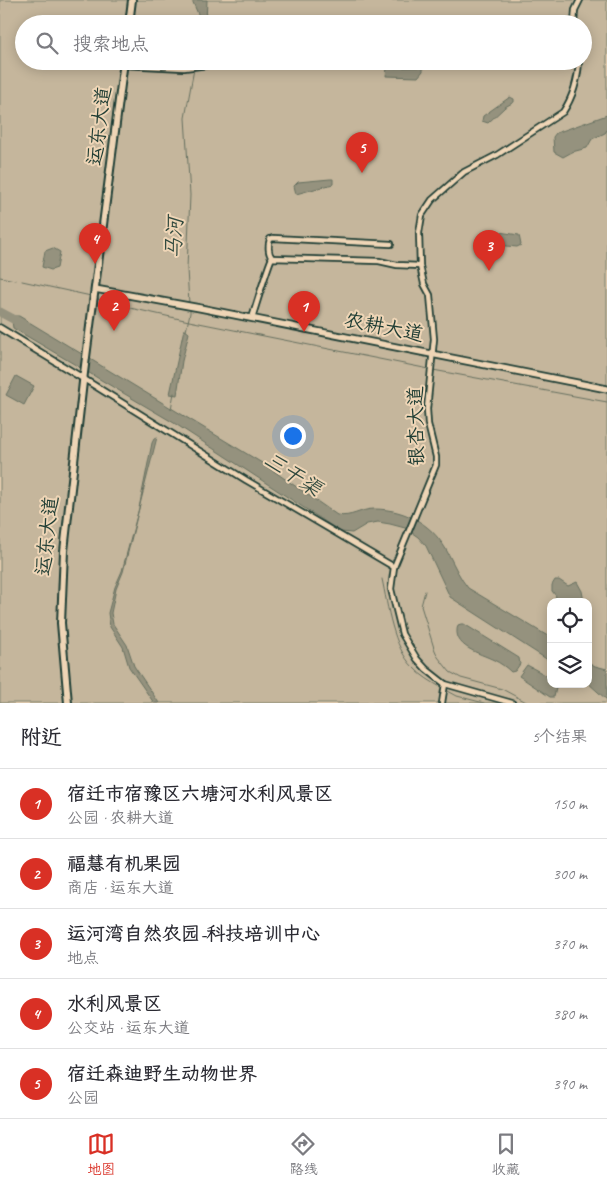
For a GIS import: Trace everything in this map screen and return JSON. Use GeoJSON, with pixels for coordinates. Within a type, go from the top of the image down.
{"type":"FeatureCollection","features":[{"type":"Feature","properties":{"kind":"main road"},"geometry":{"type":"LineString","coordinates":[[130,15],[132,0]]}},
{"type":"Feature","properties":{"kind":"main road","name":"运东大道"},"geometry":{"type":"LineString","coordinates":[[64,703],[57,626],[58,584],[123,70]]}},
{"type":"Feature","properties":{"kind":"main road","name":"运东大道"},"geometry":{"type":"LineString","coordinates":[[68,703],[61,623],[62,585],[83,377]]}},
{"type":"Feature","properties":{"kind":"street"},"geometry":{"type":"LineString","coordinates":[[575,15],[580,0]]}},
{"type":"Feature","properties":{"kind":"street","name":"银杏大道"},"geometry":{"type":"LineString","coordinates":[[512,703],[445,684],[426,669],[416,659],[402,634],[391,589],[394,567],[436,465],[436,455],[428,424],[427,409],[433,354],[433,321],[430,295],[424,284],[420,266],[419,233],[422,215],[426,208],[432,200],[464,172],[496,155],[563,112],[570,102],[578,70]]}},
{"type":"Feature","properties":{"kind":"street"},"geometry":{"type":"LineString","coordinates":[[252,318],[272,258],[270,256],[270,239],[391,244]]}},
{"type":"Feature","properties":{"kind":"street"},"geometry":{"type":"LineString","coordinates":[[272,258],[379,261],[397,265],[420,266]]}},
{"type":"Feature","properties":{"kind":"street","name":"农耕大道"},"geometry":{"type":"LineString","coordinates":[[95,288],[607,389]]}},
{"type":"Feature","properties":{"kind":"street"},"geometry":{"type":"LineString","coordinates":[[0,328],[83,377],[246,480],[394,567]]}},
{"type":"Feature","properties":{"kind":"street"},"geometry":{"type":"LineString","coordinates":[[442,703],[445,684]]}},
{"type":"Feature","properties":{"kind":"shaded area"},"geometry":{"type":"Polygon","coordinates":[[[0,0],[607,0],[607,703],[0,703],[0,0]]]}},
{"type":"Feature","properties":{"kind":"shaded area"},"geometry":{"type":"Polygon","coordinates":[[[192,0],[207,0],[206,15],[198,15],[192,0]]]}},
{"type":"Feature","properties":{"kind":"shaded area"},"geometry":{"type":"Polygon","coordinates":[[[387,70],[423,70],[418,77],[386,76],[387,70]]]}},
{"type":"Feature","properties":{"kind":"shaded area"},"geometry":{"type":"Polygon","coordinates":[[[510,97],[514,99],[514,102],[505,107],[488,123],[482,121],[483,116],[510,97]]]}},
{"type":"Feature","properties":{"kind":"shaded area"},"geometry":{"type":"Polygon","coordinates":[[[607,115],[607,130],[605,133],[592,139],[587,148],[572,152],[563,157],[554,152],[553,137],[556,133],[607,115]]]}},
{"type":"Feature","properties":{"kind":"shaded area"},"geometry":{"type":"Polygon","coordinates":[[[333,179],[333,184],[296,194],[294,186],[298,182],[333,179]]]}},
{"type":"Feature","properties":{"kind":"shaded area"},"geometry":{"type":"Polygon","coordinates":[[[499,232],[519,235],[521,245],[517,247],[485,244],[499,232]]]}},
{"type":"Feature","properties":{"kind":"shaded area"},"geometry":{"type":"Polygon","coordinates":[[[53,248],[60,252],[57,268],[51,270],[42,267],[45,251],[53,248]]]}},
{"type":"Feature","properties":{"kind":"shaded area"},"geometry":{"type":"Polygon","coordinates":[[[9,314],[19,316],[262,463],[337,515],[342,516],[374,509],[398,512],[419,521],[443,545],[468,588],[547,636],[547,659],[450,597],[426,546],[418,537],[405,528],[378,522],[367,524],[352,533],[341,532],[174,423],[13,328],[12,321],[7,317],[9,314]]]}},
{"type":"Feature","properties":{"kind":"shaded area"},"geometry":{"type":"Polygon","coordinates":[[[184,329],[189,333],[182,361],[177,395],[170,394],[184,329]]]}},
{"type":"Feature","properties":{"kind":"shaded area"},"geometry":{"type":"Polygon","coordinates":[[[16,376],[34,386],[24,405],[6,395],[16,376]]]}},
{"type":"Feature","properties":{"kind":"shaded area"},"geometry":{"type":"Polygon","coordinates":[[[157,437],[123,572],[116,589],[111,613],[113,624],[127,645],[134,666],[159,703],[154,703],[129,667],[123,647],[110,627],[108,613],[115,587],[122,571],[139,508],[152,443],[157,437]]]}},
{"type":"Feature","properties":{"kind":"shaded area"},"geometry":{"type":"Polygon","coordinates":[[[555,580],[559,580],[568,586],[577,582],[583,598],[555,598],[552,585],[555,580]]]}},
{"type":"Feature","properties":{"kind":"shaded area"},"geometry":{"type":"Polygon","coordinates":[[[464,624],[519,658],[520,664],[515,671],[511,672],[498,662],[475,652],[463,644],[457,633],[458,625],[464,624]]]}},
{"type":"Feature","properties":{"kind":"shaded area"},"geometry":{"type":"Polygon","coordinates":[[[592,664],[607,669],[607,700],[592,687],[592,664]]]}},
{"type":"Feature","properties":{"kind":"shaded area"},"geometry":{"type":"Polygon","coordinates":[[[527,665],[547,676],[547,688],[556,688],[554,697],[550,697],[519,676],[527,665]]]}},
{"type":"Feature","properties":{"kind":"waterway","name":"马河"},"geometry":{"type":"LineString","coordinates":[[189,304],[187,269],[190,195],[185,118],[194,70]]}},
{"type":"Feature","properties":{"kind":"waterway"},"geometry":{"type":"LineString","coordinates":[[0,277],[15,280]]}},
{"type":"Feature","properties":{"kind":"waterway"},"geometry":{"type":"LineString","coordinates":[[22,281],[91,296]]}},
{"type":"Feature","properties":{"kind":"waterway"},"geometry":{"type":"LineString","coordinates":[[97,298],[103,302],[189,321],[429,369]]}},
{"type":"Feature","properties":{"kind":"waterway","name":"马河"},"geometry":{"type":"LineString","coordinates":[[186,331],[190,308]]}},
{"type":"Feature","properties":{"kind":"waterway","name":"三干渠"},"geometry":{"type":"LineString","coordinates":[[0,312],[17,321]]}},
{"type":"Feature","properties":{"kind":"waterway"},"geometry":{"type":"LineString","coordinates":[[433,370],[607,402]]}},
{"type":"Feature","properties":{"kind":"waterway","name":"马河"},"geometry":{"type":"LineString","coordinates":[[171,409],[174,393]]}},
{"type":"Feature","properties":{"kind":"waterway"},"geometry":{"type":"LineString","coordinates":[[382,579],[392,626],[406,659],[427,679],[442,688]]}},
{"type":"Feature","properties":{"kind":"waterway"},"geometry":{"type":"LineString","coordinates":[[425,591],[421,606],[434,648],[438,657],[450,672],[461,678],[502,689],[528,703]]}},
{"type":"Feature","properties":{"kind":"waterway"},"geometry":{"type":"LineString","coordinates":[[448,691],[457,696],[484,703]]}},
{"type":"Feature","properties":{"kind":"place","name":"宿迁森迪野生动物世界"},"geometry":{"type":"Point","coordinates":[362,173]}},
{"type":"Feature","properties":{"kind":"place","name":"水利风景区"},"geometry":{"type":"Point","coordinates":[95,264]}},
{"type":"Feature","properties":{"kind":"place","name":"运河湾自然农园-科技培训中心"},"geometry":{"type":"Point","coordinates":[489,271]}},
{"type":"Feature","properties":{"kind":"place","name":"福慧有机果园"},"geometry":{"type":"Point","coordinates":[114,331]}},
{"type":"Feature","properties":{"kind":"place","name":"宿迁市宿豫区六塘河水利风景区"},"geometry":{"type":"Point","coordinates":[304,332]}}]}
